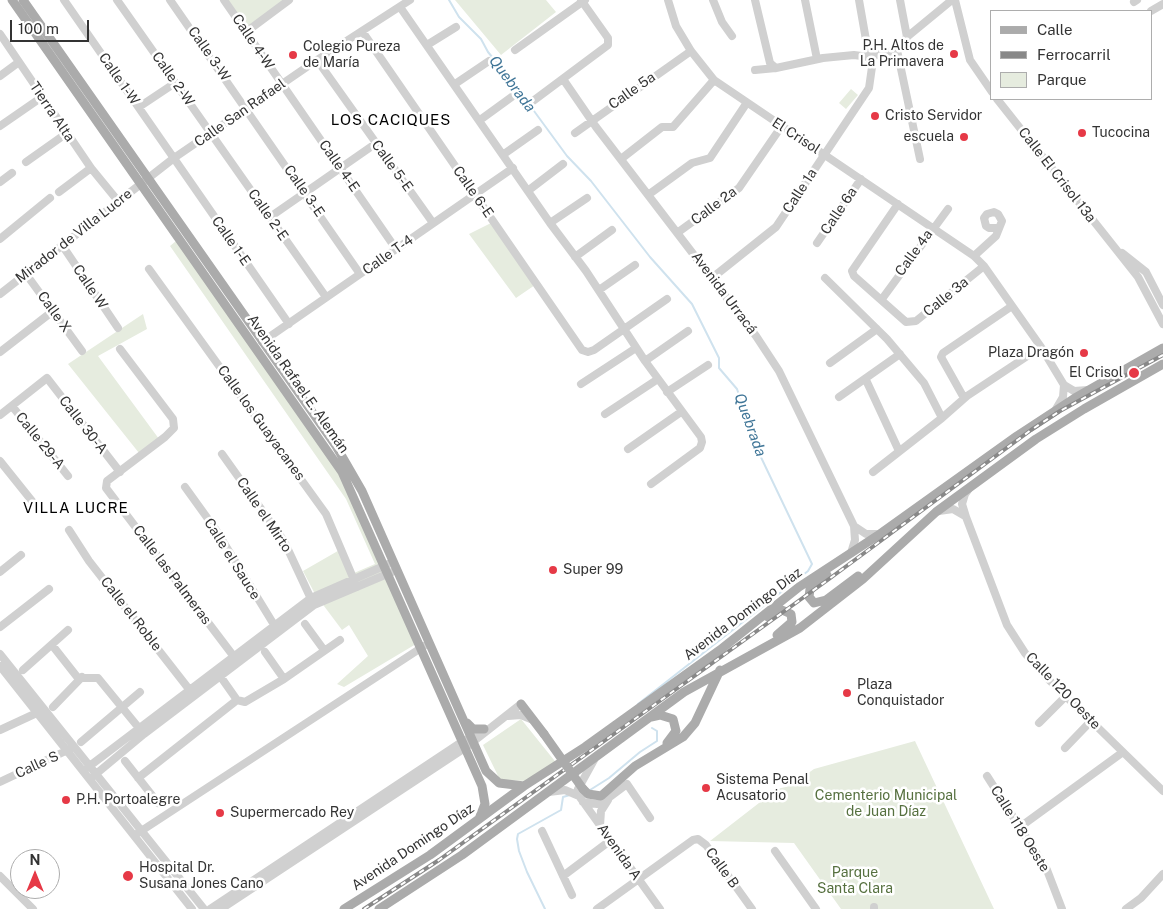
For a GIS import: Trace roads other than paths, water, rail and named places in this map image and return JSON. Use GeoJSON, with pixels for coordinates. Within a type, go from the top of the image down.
{"type":"FeatureCollection","features":[{"type":"Feature","properties":{"kind":"main road","name":"Avenida Rafael E. Alemán"},"geometry":{"type":"LineString","coordinates":[[12,0],[262,342],[350,467],[391,568],[468,742],[486,772],[492,778],[499,783],[524,786]]}},
{"type":"Feature","properties":{"kind":"main road","name":"Avenida Rafael E. Alemán"},"geometry":{"type":"LineString","coordinates":[[23,0],[342,472],[391,568]]}},
{"type":"Feature","properties":{"kind":"main road","name":"Avenida Domingo Díaz"},"geometry":{"type":"LineString","coordinates":[[344,909],[430,855],[524,786],[585,747],[720,650],[799,587],[880,534],[1053,412],[1163,348]]}},
{"type":"Feature","properties":{"kind":"main road","name":"Avenida Domingo Díaz"},"geometry":{"type":"LineString","coordinates":[[380,909],[462,855],[648,717],[731,664],[800,628],[837,600],[936,512],[977,482],[1072,416],[1163,364]]}},
{"type":"Feature","properties":{"kind":"main road"},"geometry":{"type":"LineString","coordinates":[[851,553],[834,570],[810,589],[809,597],[811,601],[820,603],[826,600],[862,573],[876,566]]}},
{"type":"Feature","properties":{"kind":"main road"},"geometry":{"type":"LineString","coordinates":[[720,650],[775,613],[782,610],[791,614],[792,622],[788,627],[731,664]]}},
{"type":"Feature","properties":{"kind":"main road","name":"Avenida Rafael E. Alemán"},"geometry":{"type":"LineString","coordinates":[[425,646],[465,721],[468,742],[484,795],[483,814],[478,821]]}},
{"type":"Feature","properties":{"kind":"main road"},"geometry":{"type":"LineString","coordinates":[[521,704],[544,734],[582,795],[601,796],[636,766],[683,737],[694,723],[721,670]]}},
{"type":"Feature","properties":{"kind":"main road"},"geometry":{"type":"LineString","coordinates":[[648,717],[668,716],[673,719],[676,725],[673,737],[657,752]]}},
{"type":"Feature","properties":{"kind":"main road"},"geometry":{"type":"LineString","coordinates":[[465,721],[473,729],[487,729]]}},
{"type":"Feature","properties":{"kind":"street","name":"Calle 1-W"},"geometry":{"type":"LineString","coordinates":[[64,0],[174,158]]}},
{"type":"Feature","properties":{"kind":"street","name":"Calle 2-W"},"geometry":{"type":"LineString","coordinates":[[118,0],[211,134]]}},
{"type":"Feature","properties":{"kind":"street","name":"Calle 3-W"},"geometry":{"type":"LineString","coordinates":[[170,0],[247,109]]}},
{"type":"Feature","properties":{"kind":"street","name":"Calle 4-W"},"geometry":{"type":"LineString","coordinates":[[224,0],[281,84]]}},
{"type":"Feature","properties":{"kind":"street"},"geometry":{"type":"LineString","coordinates":[[246,32],[289,0]]}},
{"type":"Feature","properties":{"kind":"street","name":"Calle San Rafael"},"geometry":{"type":"LineString","coordinates":[[144,181],[281,84],[410,0]]}},
{"type":"Feature","properties":{"kind":"street","name":"El Crisol"},"geometry":{"type":"LineString","coordinates":[[668,0],[676,26],[691,51],[714,80],[746,104],[824,154],[974,256],[984,266],[1041,347],[1064,386]]}},
{"type":"Feature","properties":{"kind":"street"},"geometry":{"type":"LineString","coordinates":[[713,0],[722,22],[732,36]]}},
{"type":"Feature","properties":{"kind":"street"},"geometry":{"type":"LineString","coordinates":[[756,0],[770,63],[776,68]]}},
{"type":"Feature","properties":{"kind":"street"},"geometry":{"type":"LineString","coordinates":[[805,0],[817,59]]}},
{"type":"Feature","properties":{"kind":"street","name":"Calle 1a"},"geometry":{"type":"LineString","coordinates":[[712,278],[776,227],[869,88],[872,67],[859,0]]}},
{"type":"Feature","properties":{"kind":"street"},"geometry":{"type":"LineString","coordinates":[[900,0],[907,37]]}},
{"type":"Feature","properties":{"kind":"street"},"geometry":{"type":"LineString","coordinates":[[755,70],[776,68],[817,59],[854,55],[869,57],[897,50],[907,37],[954,0],[970,60],[990,89]]}},
{"type":"Feature","properties":{"kind":"street"},"geometry":{"type":"LineString","coordinates":[[515,50],[583,1],[608,38],[608,45],[533,101]]}},
{"type":"Feature","properties":{"kind":"street"},"geometry":{"type":"LineString","coordinates":[[400,7],[529,190],[702,442],[700,448],[651,484]]}},
{"type":"Feature","properties":{"kind":"street"},"geometry":{"type":"LineString","coordinates":[[427,45],[456,27]]}},
{"type":"Feature","properties":{"kind":"street","name":"Calle 6-E"},"geometry":{"type":"LineString","coordinates":[[362,31],[580,348],[585,352],[594,350],[624,329]]}},
{"type":"Feature","properties":{"kind":"street","name":"Tierra Alta"},"geometry":{"type":"LineString","coordinates":[[0,34],[116,203]]}},
{"type":"Feature","properties":{"kind":"street"},"geometry":{"type":"LineString","coordinates":[[897,50],[920,159]]}},
{"type":"Feature","properties":{"kind":"street","name":"Calle 5a"},"geometry":{"type":"LineString","coordinates":[[575,133],[691,51]]}},
{"type":"Feature","properties":{"kind":"street","name":"Calle 5-E"},"geometry":{"type":"LineString","coordinates":[[317,60],[433,223]]}},
{"type":"Feature","properties":{"kind":"street"},"geometry":{"type":"LineString","coordinates":[[455,84],[489,61]]}},
{"type":"Feature","properties":{"kind":"street"},"geometry":{"type":"LineString","coordinates":[[0,76],[19,62]]}},
{"type":"Feature","properties":{"kind":"street","name":"Avenida Urracá"},"geometry":{"type":"LineString","coordinates":[[563,79],[591,120],[756,336],[779,371],[854,526]]}},
{"type":"Feature","properties":{"kind":"street"},"geometry":{"type":"LineString","coordinates":[[621,159],[662,127],[673,127],[714,80]]}},
{"type":"Feature","properties":{"kind":"street"},"geometry":{"type":"LineString","coordinates":[[139,107],[175,83]]}},
{"type":"Feature","properties":{"kind":"street","name":"Calle 4-E"},"geometry":{"type":"LineString","coordinates":[[281,84],[396,249]]}},
{"type":"Feature","properties":{"kind":"street"},"geometry":{"type":"LineString","coordinates":[[0,126],[42,96]]}},
{"type":"Feature","properties":{"kind":"street"},"geometry":{"type":"LineString","coordinates":[[480,120],[512,96]]}},
{"type":"Feature","properties":{"kind":"street","name":"Calle El Crisol 13a"},"geometry":{"type":"LineString","coordinates":[[998,100],[1161,307],[1163,324]]}},
{"type":"Feature","properties":{"kind":"street"},"geometry":{"type":"LineString","coordinates":[[648,195],[692,163],[710,158],[746,104]]}},
{"type":"Feature","properties":{"kind":"street","name":"Calle 3-E"},"geometry":{"type":"LineString","coordinates":[[247,109],[360,274]]}},
{"type":"Feature","properties":{"kind":"street","name":"Calle 2a"},"geometry":{"type":"LineString","coordinates":[[677,233],[739,188],[781,127]]}},
{"type":"Feature","properties":{"kind":"street"},"geometry":{"type":"LineString","coordinates":[[504,154],[538,130]]}},
{"type":"Feature","properties":{"kind":"street"},"geometry":{"type":"LineString","coordinates":[[26,162],[67,133]]}},
{"type":"Feature","properties":{"kind":"street","name":"Calle 2-E"},"geometry":{"type":"LineString","coordinates":[[211,134],[326,297]]}},
{"type":"Feature","properties":{"kind":"street"},"geometry":{"type":"LineString","coordinates":[[270,217],[376,144]]}},
{"type":"Feature","properties":{"kind":"street","name":"Calle 1-E"},"geometry":{"type":"LineString","coordinates":[[174,158],[288,324]]}},
{"type":"Feature","properties":{"kind":"street"},"geometry":{"type":"LineString","coordinates":[[529,190],[563,164]]}},
{"type":"Feature","properties":{"kind":"street"},"geometry":{"type":"LineString","coordinates":[[59,192],[91,168]]}},
{"type":"Feature","properties":{"kind":"street","name":"Calle T-4"},"geometry":{"type":"LineString","coordinates":[[262,342],[513,168]]}},
{"type":"Feature","properties":{"kind":"street"},"geometry":{"type":"LineString","coordinates":[[0,182],[12,173]]}},
{"type":"Feature","properties":{"kind":"street","name":"Calle 6a"},"geometry":{"type":"LineString","coordinates":[[817,243],[861,179]]}},
{"type":"Feature","properties":{"kind":"street","name":"Mirador de Villa Lucre"},"geometry":{"type":"LineString","coordinates":[[0,294],[144,181]]}},
{"type":"Feature","properties":{"kind":"street"},"geometry":{"type":"LineString","coordinates":[[0,239],[50,198]]}},
{"type":"Feature","properties":{"kind":"street"},"geometry":{"type":"LineString","coordinates":[[550,223],[587,198]]}},
{"type":"Feature","properties":{"kind":"street"},"geometry":{"type":"LineString","coordinates":[[882,298],[854,276],[852,271],[898,204]]}},
{"type":"Feature","properties":{"kind":"street","name":"Calle 4a"},"geometry":{"type":"LineString","coordinates":[[882,298],[948,208]]}},
{"type":"Feature","properties":{"kind":"street"},"geometry":{"type":"LineString","coordinates":[[974,256],[996,236],[998,228]]}},
{"type":"Feature","properties":{"kind":"street"},"geometry":{"type":"LineString","coordinates":[[575,257],[612,230]]}},
{"type":"Feature","properties":{"kind":"street","name":"Calle W"},"geometry":{"type":"LineString","coordinates":[[62,245],[118,328]]}},
{"type":"Feature","properties":{"kind":"street"},"geometry":{"type":"LineString","coordinates":[[598,290],[634,265]]}},
{"type":"Feature","properties":{"kind":"street","name":"Calle 3a"},"geometry":{"type":"LineString","coordinates":[[882,298],[906,322],[916,320],[984,266]]}},
{"type":"Feature","properties":{"kind":"street","name":"Calle los Guayacanes"},"geometry":{"type":"LineString","coordinates":[[149,269],[326,514],[357,587]]}},
{"type":"Feature","properties":{"kind":"street","name":"Calle X"},"geometry":{"type":"LineString","coordinates":[[26,274],[82,351]]}},
{"type":"Feature","properties":{"kind":"street"},"geometry":{"type":"LineString","coordinates":[[825,278],[900,354],[924,383],[942,418]]}},
{"type":"Feature","properties":{"kind":"street"},"geometry":{"type":"LineString","coordinates":[[624,329],[667,299]]}},
{"type":"Feature","properties":{"kind":"street"},"geometry":{"type":"LineString","coordinates":[[964,398],[942,362],[941,357],[943,353],[1012,306]]}},
{"type":"Feature","properties":{"kind":"street"},"geometry":{"type":"LineString","coordinates":[[0,352],[53,311]]}},
{"type":"Feature","properties":{"kind":"street"},"geometry":{"type":"LineString","coordinates":[[830,364],[877,329]]}},
{"type":"Feature","properties":{"kind":"street"},"geometry":{"type":"LineString","coordinates":[[645,361],[688,331]]}},
{"type":"Feature","properties":{"kind":"street"},"geometry":{"type":"LineString","coordinates":[[873,472],[942,418],[964,398],[1041,347]]}},
{"type":"Feature","properties":{"kind":"street"},"geometry":{"type":"LineString","coordinates":[[582,384],[636,348]]}},
{"type":"Feature","properties":{"kind":"street"},"geometry":{"type":"LineString","coordinates":[[120,349],[173,419],[174,428],[165,438],[120,472]]}},
{"type":"Feature","properties":{"kind":"street"},"geometry":{"type":"LineString","coordinates":[[839,397],[866,380],[900,354]]}},
{"type":"Feature","properties":{"kind":"street"},"geometry":{"type":"LineString","coordinates":[[667,392],[708,365]]}},
{"type":"Feature","properties":{"kind":"street","name":"Calle 30-A"},"geometry":{"type":"LineString","coordinates":[[12,406],[47,378],[120,472]]}},
{"type":"Feature","properties":{"kind":"street"},"geometry":{"type":"LineString","coordinates":[[605,414],[658,379]]}},
{"type":"Feature","properties":{"kind":"street"},"geometry":{"type":"LineString","coordinates":[[866,380],[900,452]]}},
{"type":"Feature","properties":{"kind":"street"},"geometry":{"type":"LineString","coordinates":[[1053,412],[1063,397],[1064,386],[1080,391],[1092,389]]}},
{"type":"Feature","properties":{"kind":"street"},"geometry":{"type":"LineString","coordinates":[[0,415],[12,406]]}},
{"type":"Feature","properties":{"kind":"street","name":"Calle 29-A"},"geometry":{"type":"LineString","coordinates":[[12,406],[68,476]]}},
{"type":"Feature","properties":{"kind":"street"},"geometry":{"type":"LineString","coordinates":[[628,449],[681,412]]}},
{"type":"Feature","properties":{"kind":"street","name":"Calle el Mirto"},"geometry":{"type":"LineString","coordinates":[[222,454],[284,541],[312,601]]}},
{"type":"Feature","properties":{"kind":"street"},"geometry":{"type":"LineString","coordinates":[[0,461],[32,501]]}},
{"type":"Feature","properties":{"kind":"street","name":"Calle las Palmeras"},"geometry":{"type":"LineString","coordinates":[[120,472],[107,481],[106,488],[236,659]]}},
{"type":"Feature","properties":{"kind":"street","name":"Calle 120 Oeste"},"geometry":{"type":"LineString","coordinates":[[977,482],[963,498],[966,517],[1007,625],[1025,653],[1163,791]]}},
{"type":"Feature","properties":{"kind":"street","name":"Calle el Sauce"},"geometry":{"type":"LineString","coordinates":[[185,488],[216,530],[276,628]]}},
{"type":"Feature","properties":{"kind":"street"},"geometry":{"type":"LineString","coordinates":[[936,512],[953,509],[962,512],[966,517]]}},
{"type":"Feature","properties":{"kind":"street"},"geometry":{"type":"LineString","coordinates":[[854,526],[866,534],[880,534]]}},
{"type":"Feature","properties":{"kind":"street"},"geometry":{"type":"LineString","coordinates":[[851,553],[855,540],[854,526]]}},
{"type":"Feature","properties":{"kind":"street","name":"Calle el Roble"},"geometry":{"type":"LineString","coordinates":[[69,530],[89,561],[192,693]]}},
{"type":"Feature","properties":{"kind":"street"},"geometry":{"type":"LineString","coordinates":[[0,572],[21,555]]}},
{"type":"Feature","properties":{"kind":"street"},"geometry":{"type":"LineString","coordinates":[[93,776],[142,732],[192,693],[215,670],[236,659],[312,601],[354,579],[391,568]]}},
{"type":"Feature","properties":{"kind":"street"},"geometry":{"type":"LineString","coordinates":[[312,601],[357,587],[391,568]]}},
{"type":"Feature","properties":{"kind":"street"},"geometry":{"type":"LineString","coordinates":[[0,627],[49,589]]}},
{"type":"Feature","properties":{"kind":"street"},"geometry":{"type":"LineString","coordinates":[[305,624],[324,650]]}},
{"type":"Feature","properties":{"kind":"street"},"geometry":{"type":"LineString","coordinates":[[11,675],[52,645],[68,630]]}},
{"type":"Feature","properties":{"kind":"street"},"geometry":{"type":"LineString","coordinates":[[215,670],[237,700],[245,702],[284,679],[340,640]]}},
{"type":"Feature","properties":{"kind":"street"},"geometry":{"type":"LineString","coordinates":[[52,645],[78,678],[98,678],[142,732]]}},
{"type":"Feature","properties":{"kind":"street"},"geometry":{"type":"LineString","coordinates":[[138,833],[425,646]]}},
{"type":"Feature","properties":{"kind":"street"},"geometry":{"type":"LineString","coordinates":[[265,652],[284,679]]}},
{"type":"Feature","properties":{"kind":"street"},"geometry":{"type":"LineString","coordinates":[[0,654],[11,675]]}},
{"type":"Feature","properties":{"kind":"street"},"geometry":{"type":"LineString","coordinates":[[192,693],[220,677],[236,659]]}},
{"type":"Feature","properties":{"kind":"street"},"geometry":{"type":"LineString","coordinates":[[0,666],[45,710],[70,748],[138,833],[204,909]]}},
{"type":"Feature","properties":{"kind":"street"},"geometry":{"type":"LineString","coordinates":[[0,730],[45,710],[82,677]]}},
{"type":"Feature","properties":{"kind":"street"},"geometry":{"type":"LineString","coordinates":[[81,742],[140,692]]}},
{"type":"Feature","properties":{"kind":"street"},"geometry":{"type":"LineString","coordinates":[[1038,723],[1066,696]]}},
{"type":"Feature","properties":{"kind":"street"},"geometry":{"type":"LineString","coordinates":[[138,778],[237,700]]}},
{"type":"Feature","properties":{"kind":"street"},"geometry":{"type":"LineString","coordinates":[[221,909],[521,704]]}},
{"type":"Feature","properties":{"kind":"street"},"geometry":{"type":"LineString","coordinates":[[506,716],[521,715],[533,720]]}},
{"type":"Feature","properties":{"kind":"street"},"geometry":{"type":"LineString","coordinates":[[1064,748],[1091,721]]}},
{"type":"Feature","properties":{"kind":"street"},"geometry":{"type":"LineString","coordinates":[[87,768],[142,732]]}},
{"type":"Feature","properties":{"kind":"street"},"geometry":{"type":"LineString","coordinates":[[210,909],[468,742]]}},
{"type":"Feature","properties":{"kind":"street","name":"Calle S"},"geometry":{"type":"LineString","coordinates":[[0,782],[70,748]]}},
{"type":"Feature","properties":{"kind":"street"},"geometry":{"type":"LineString","coordinates":[[1020,827],[1124,752]]}},
{"type":"Feature","properties":{"kind":"street"},"geometry":{"type":"LineString","coordinates":[[582,795],[578,786],[598,754]]}},
{"type":"Feature","properties":{"kind":"street"},"geometry":{"type":"LineString","coordinates":[[124,760],[158,803]]}},
{"type":"Feature","properties":{"kind":"street","name":"Calle 118 Oeste"},"geometry":{"type":"LineString","coordinates":[[987,776],[1047,870],[1062,909]]}},
{"type":"Feature","properties":{"kind":"street"},"geometry":{"type":"LineString","coordinates":[[549,792],[565,790],[582,795],[596,804],[609,798],[627,784],[650,818]]}},
{"type":"Feature","properties":{"kind":"street","name":"Avenida A"},"geometry":{"type":"LineString","coordinates":[[582,795],[600,826],[660,909]]}},
{"type":"Feature","properties":{"kind":"street"},"geometry":{"type":"LineString","coordinates":[[600,826],[601,811],[609,798]]}},
{"type":"Feature","properties":{"kind":"street"},"geometry":{"type":"LineString","coordinates":[[542,831],[572,895]]}},
{"type":"Feature","properties":{"kind":"street"},"geometry":{"type":"LineString","coordinates":[[138,833],[192,909]]}},
{"type":"Feature","properties":{"kind":"street"},"geometry":{"type":"LineString","coordinates":[[563,876],[611,840]]}},
{"type":"Feature","properties":{"kind":"street","name":"Calle B"},"geometry":{"type":"LineString","coordinates":[[639,881],[693,840],[698,840],[706,845],[752,909]]}},
{"type":"Feature","properties":{"kind":"street"},"geometry":{"type":"LineString","coordinates":[[775,851],[816,909]]}},
{"type":"Feature","properties":{"kind":"street"},"geometry":{"type":"LineString","coordinates":[[1126,909],[1141,898],[1163,874]]}},
{"type":"Feature","properties":{"kind":"street"},"geometry":{"type":"LineString","coordinates":[[0,876],[33,909]]}},
{"type":"Feature","properties":{"kind":"street"},"geometry":{"type":"LineString","coordinates":[[597,909],[639,881]]}},
{"type":"Feature","properties":{"kind":"waterway","name":"Quebrada"},"geometry":{"type":"LineString","coordinates":[[449,0],[459,17],[481,39],[488,52],[512,81],[567,156],[591,181],[650,257],[692,304],[719,358],[719,368],[737,389],[758,451],[812,564],[808,571],[638,704]]}},
{"type":"Feature","properties":{"kind":"waterway","name":"Quebrada"},"geometry":{"type":"LineString","coordinates":[[590,790],[609,778],[640,752],[657,741],[657,731],[652,728]]}},
{"type":"Feature","properties":{"kind":"waterway","name":"Quebrada"},"geometry":{"type":"LineString","coordinates":[[545,909],[519,851],[518,834],[561,810],[563,797],[570,795]]}},
{"type":"Feature","properties":{"kind":"railway"},"geometry":{"type":"LineString","coordinates":[[364,909],[439,860],[829,579],[1031,430],[1060,411],[1163,355]]}},
{"type":"Feature","properties":{"kind":"place","name":"P.H. Altos de La Primavera"},"geometry":{"type":"Point","coordinates":[954,54]}},
{"type":"Feature","properties":{"kind":"place","name":"Colegio Pureza de María"},"geometry":{"type":"Point","coordinates":[293,55]}},
{"type":"Feature","properties":{"kind":"place","name":"Cristo Servidor"},"geometry":{"type":"Point","coordinates":[875,116]}},
{"type":"Feature","properties":{"kind":"place","name":"Tucocina"},"geometry":{"type":"Point","coordinates":[1082,133]}},
{"type":"Feature","properties":{"kind":"place","name":"escuela"},"geometry":{"type":"Point","coordinates":[964,137]}},
{"type":"Feature","properties":{"kind":"place","name":"Plaza Dragón"},"geometry":{"type":"Point","coordinates":[1084,353]}},
{"type":"Feature","properties":{"kind":"place","name":"El Crisol"},"geometry":{"type":"Point","coordinates":[1134,373]}},
{"type":"Feature","properties":{"kind":"place","name":"Super 99"},"geometry":{"type":"Point","coordinates":[553,570]}},
{"type":"Feature","properties":{"kind":"place","name":"Plaza Conquistador"},"geometry":{"type":"Point","coordinates":[847,693]}},
{"type":"Feature","properties":{"kind":"place","name":"Sistema Penal Acusatorio"},"geometry":{"type":"Point","coordinates":[706,788]}},
{"type":"Feature","properties":{"kind":"place","name":"P.H. Portoalegre"},"geometry":{"type":"Point","coordinates":[66,800]}},
{"type":"Feature","properties":{"kind":"place","name":"Supermercado Rey"},"geometry":{"type":"Point","coordinates":[220,813]}},
{"type":"Feature","properties":{"kind":"place","name":"Hospital Dr. Susana Jones Cano"},"geometry":{"type":"Point","coordinates":[128,876]}},
{"type":"Feature","properties":{"kind":"district","name":"LOS CACIQUES"},"geometry":{"type":"Point","coordinates":[391,120]}},
{"type":"Feature","properties":{"kind":"district","name":"VILLA LUCRE"},"geometry":{"type":"Point","coordinates":[76,508]}},
{"type":"Feature","properties":{"kind":"park label","name":"Cementerio Municipal de Juan Díaz"},"geometry":{"type":"Point","coordinates":[886,804]}},
{"type":"Feature","properties":{"kind":"park label","name":"Parque Santa Clara"},"geometry":{"type":"Point","coordinates":[855,882]}}]}
